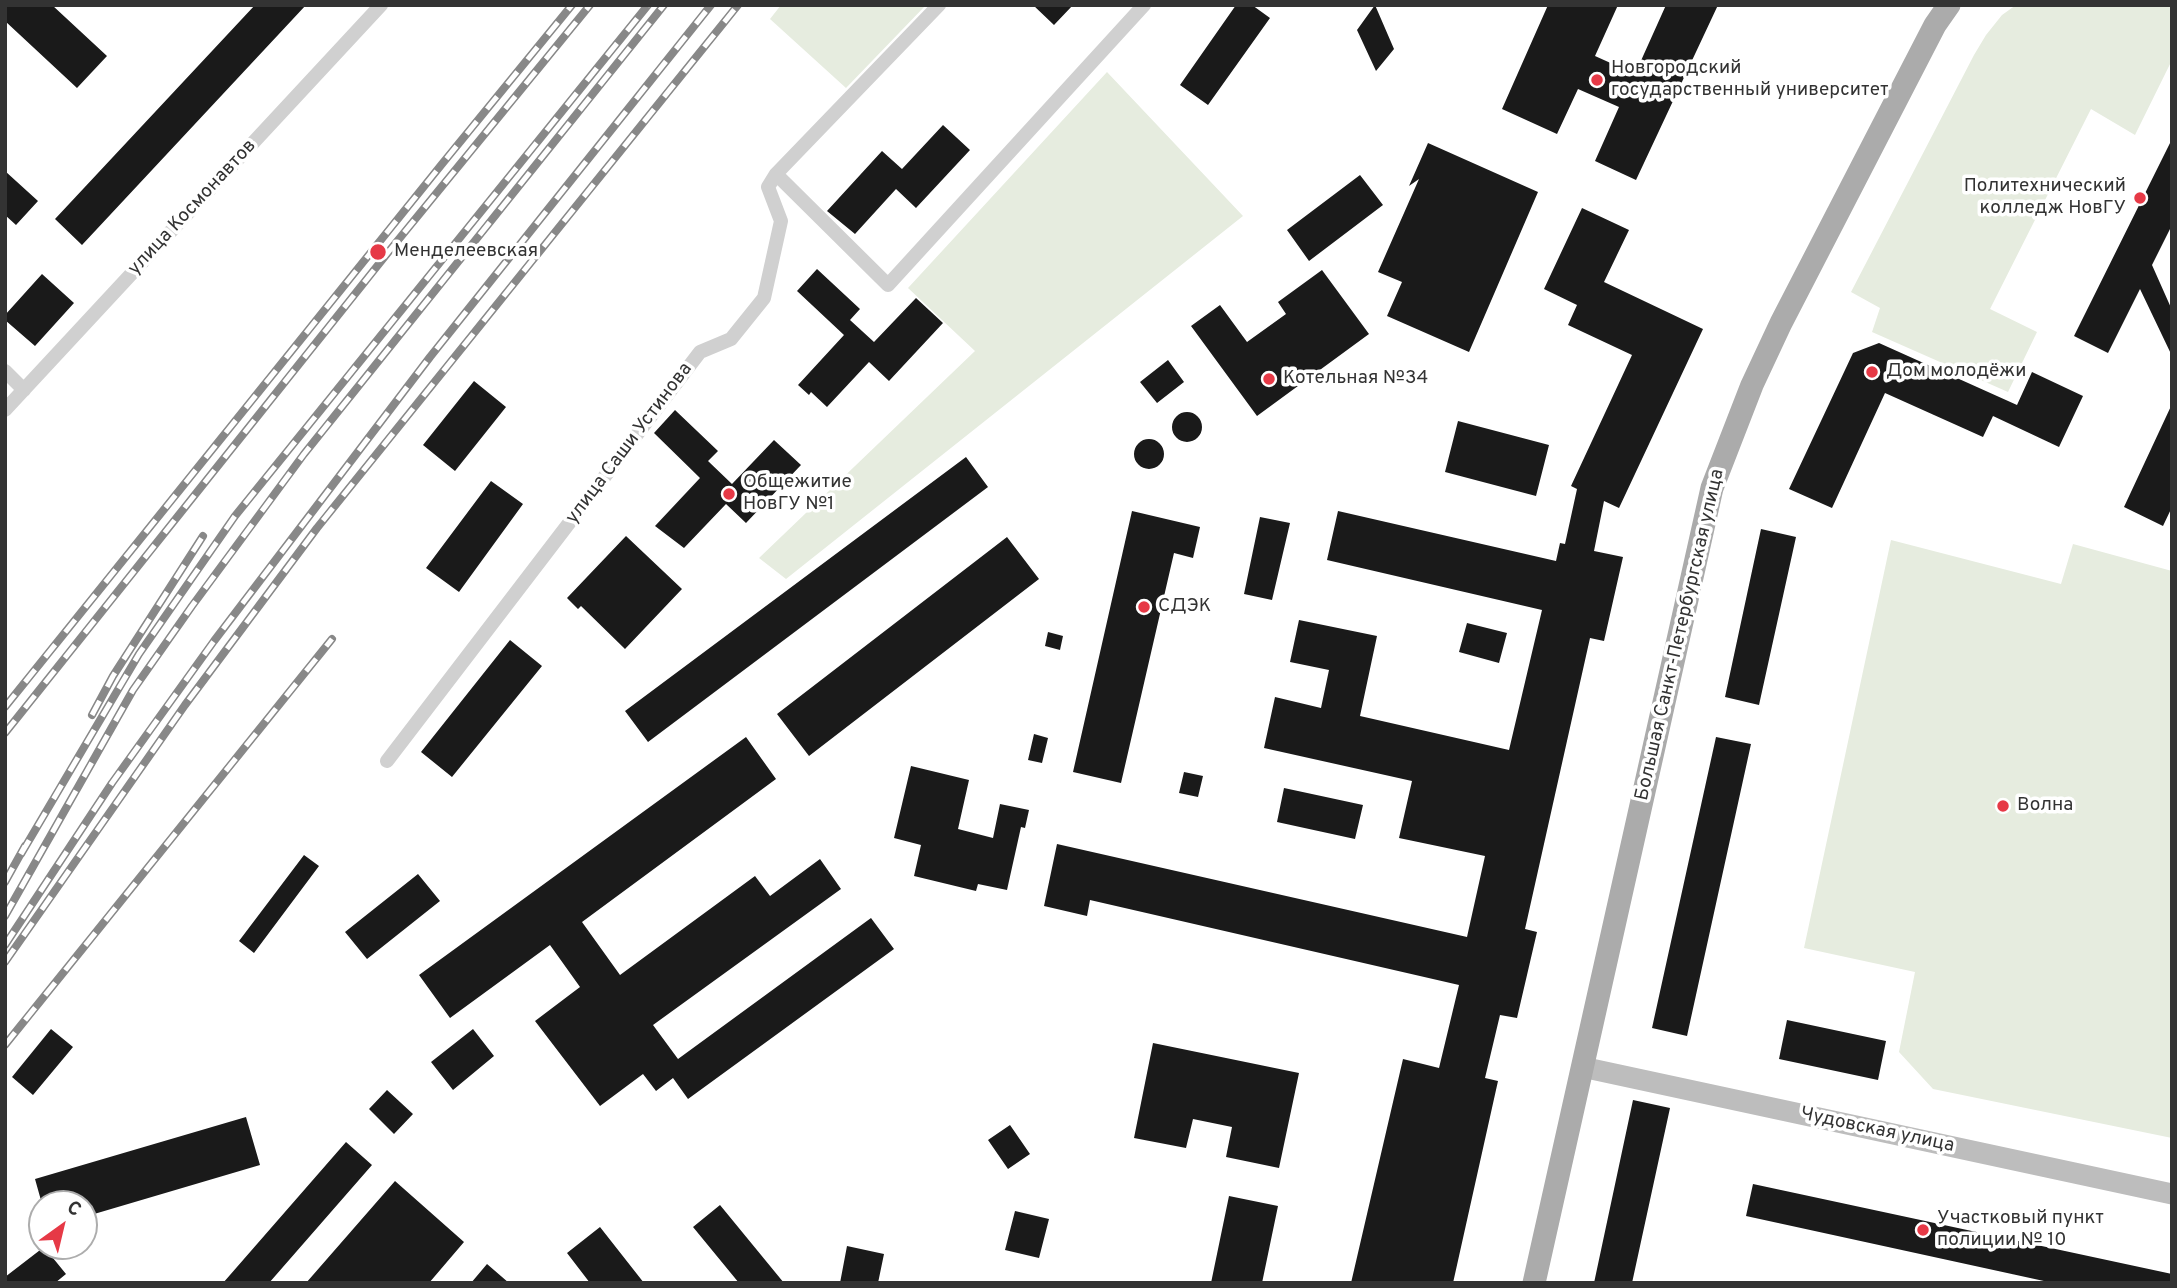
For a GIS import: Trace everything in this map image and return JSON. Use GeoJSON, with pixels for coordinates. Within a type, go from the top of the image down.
{"type":"FeatureCollection","features":[{"type":"Feature","properties":{"kind":"main road","name":"Большая Санкт-Петербургская улица"},"geometry":{"type":"LineString","coordinates":[[1534,1283],[1718,471],[1752,385],[1781,323],[1939,15],[1949,5]]}},
{"type":"Feature","properties":{"kind":"main road","name":"Чудовская улица"},"geometry":{"type":"LineString","coordinates":[[1582,1067],[2172,1194]]}},
{"type":"Feature","properties":{"kind":"street","name":"улица Космонавтов"},"geometry":{"type":"LineString","coordinates":[[5,410],[381,5]]}},
{"type":"Feature","properties":{"kind":"street"},"geometry":{"type":"LineString","coordinates":[[939,5],[776,174],[888,285],[1144,5]]}},
{"type":"Feature","properties":{"kind":"street","name":"улица Саши Устинова"},"geometry":{"type":"LineString","coordinates":[[387,761],[700,352],[731,339],[764,298],[781,221],[768,187],[776,174]]}},
{"type":"Feature","properties":{"kind":"street"},"geometry":{"type":"LineString","coordinates":[[5,371],[24,390]]}},
{"type":"Feature","properties":{"kind":"shaded area"},"geometry":{"type":"Polygon","coordinates":[[[781,5],[926,5],[846,88],[770,19],[781,5]]]}},
{"type":"Feature","properties":{"kind":"shaded area"},"geometry":{"type":"Polygon","coordinates":[[[2016,5],[2172,5],[2172,60],[2135,135],[2091,109],[1990,309],[2037,332],[2008,392],[1872,332],[1880,308],[1851,292],[1974,55],[2002,15],[2016,5]]]}},
{"type":"Feature","properties":{"kind":"shaded area"},"geometry":{"type":"Polygon","coordinates":[[[1107,72],[1243,216],[786,579],[759,558],[975,351],[908,288],[1107,72]]]}},
{"type":"Feature","properties":{"kind":"shaded area","name":"Волна"},"geometry":{"type":"Polygon","coordinates":[[[1891,540],[2061,584],[2073,544],[2172,571],[2172,1138],[1933,1089],[1899,1052],[1915,972],[1804,948],[1891,540]]]}},
{"type":"Feature","properties":{"kind":"building"},"geometry":{"type":"Polygon","coordinates":[[[5,5],[52,5],[107,56],[77,88],[5,21],[5,5]]]}},
{"type":"Feature","properties":{"kind":"building"},"geometry":{"type":"Polygon","coordinates":[[[255,5],[306,5],[82,245],[55,219],[255,5]]]}},
{"type":"Feature","properties":{"kind":"building"},"geometry":{"type":"Polygon","coordinates":[[[1033,5],[1073,5],[1054,25],[1033,5]]]}},
{"type":"Feature","properties":{"kind":"building"},"geometry":{"type":"Polygon","coordinates":[[[1236,5],[1252,5],[1270,18],[1208,105],[1180,85],[1236,5]]]}},
{"type":"Feature","properties":{"kind":"building"},"geometry":{"type":"Polygon","coordinates":[[[1375,5],[1394,49],[1376,71],[1357,30],[1375,5]]]}},
{"type":"Feature","properties":{"kind":"building","name":"Новгородский государственный университет"},"geometry":{"type":"Polygon","coordinates":[[[1548,5],[1618,5],[1595,56],[1635,74],[1666,5],[1718,5],[1636,180],[1595,161],[1619,107],[1578,89],[1557,134],[1502,109],[1548,5]]]}},
{"type":"Feature","properties":{"kind":"building"},"geometry":{"type":"Polygon","coordinates":[[[943,125],[970,150],[916,208],[896,189],[855,234],[827,211],[882,151],[902,169],[943,125]]]}},
{"type":"Feature","properties":{"kind":"building"},"geometry":{"type":"Polygon","coordinates":[[[2172,139],[2172,225],[2152,265],[2172,310],[2172,356],[2140,289],[2108,353],[2074,336],[2172,139]]]}},
{"type":"Feature","properties":{"kind":"building"},"geometry":{"type":"Polygon","coordinates":[[[1428,143],[1538,192],[1469,352],[1387,316],[1402,282],[1378,272],[1419,179],[1409,186],[1428,143]]]}},
{"type":"Feature","properties":{"kind":"building"},"geometry":{"type":"Polygon","coordinates":[[[5,171],[38,201],[16,225],[5,215],[5,171]]]}},
{"type":"Feature","properties":{"kind":"building"},"geometry":{"type":"Polygon","coordinates":[[[1360,175],[1383,205],[1309,261],[1287,230],[1360,175]]]}},
{"type":"Feature","properties":{"kind":"building"},"geometry":{"type":"Polygon","coordinates":[[[1582,208],[1629,230],[1604,282],[1703,329],[1619,508],[1604,501],[1594,551],[1623,557],[1604,641],[1590,638],[1525,929],[1537,932],[1517,1018],[1500,1015],[1485,1078],[1498,1081],[1453,1283],[1351,1283],[1403,1059],[1439,1068],[1459,985],[1090,900],[1087,916],[1044,906],[1057,844],[1467,937],[1485,856],[1399,838],[1412,781],[1264,748],[1275,697],[1321,708],[1329,670],[1290,662],[1299,620],[1377,636],[1360,716],[1509,750],[1542,610],[1327,560],[1338,511],[1556,561],[1560,543],[1565,544],[1577,489],[1571,486],[1632,355],[1568,325],[1577,305],[1544,289],[1582,208]]]}},
{"type":"Feature","properties":{"kind":"building"},"geometry":{"type":"Polygon","coordinates":[[[817,269],[860,309],[850,320],[874,342],[916,298],[943,323],[889,381],[869,362],[827,407],[811,392],[809,395],[798,385],[844,335],[797,291],[817,269]]]}},
{"type":"Feature","properties":{"kind":"building","name":"Котельная №34"},"geometry":{"type":"Polygon","coordinates":[[[1322,270],[1369,334],[1257,416],[1191,326],[1220,305],[1247,342],[1286,314],[1278,302],[1322,270]]]}},
{"type":"Feature","properties":{"kind":"building"},"geometry":{"type":"Polygon","coordinates":[[[42,274],[74,303],[35,346],[5,320],[5,315],[42,274]]]}},
{"type":"Feature","properties":{"kind":"building"},"geometry":{"type":"Polygon","coordinates":[[[1879,343],[2017,405],[2032,372],[2083,396],[2059,447],[1993,416],[1983,437],[1885,393],[1832,508],[1789,489],[1853,353],[1879,343]]]}},
{"type":"Feature","properties":{"kind":"building"},"geometry":{"type":"Polygon","coordinates":[[[1168,360],[1184,382],[1157,403],[1140,382],[1168,360]]]}},
{"type":"Feature","properties":{"kind":"building"},"geometry":{"type":"Polygon","coordinates":[[[474,381],[506,407],[455,471],[423,445],[474,381]]]}},
{"type":"Feature","properties":{"kind":"building"},"geometry":{"type":"Polygon","coordinates":[[[2172,404],[2172,507],[2163,526],[2124,507],[2172,404]]]}},
{"type":"Feature","properties":{"kind":"building","name":"Общежитие НовГУ №1"},"geometry":{"type":"Polygon","coordinates":[[[675,410],[718,451],[708,461],[732,484],[774,440],[801,465],[746,523],[726,504],[684,548],[655,526],[700,478],[654,433],[675,410]]]}},
{"type":"Feature","properties":{"kind":"building"},"geometry":{"type":"Polygon","coordinates":[[[1187,412],[1193,413],[1201,421],[1201,433],[1193,441],[1187,442],[1181,441],[1173,433],[1172,427],[1173,421],[1181,413],[1187,412]]]}},
{"type":"Feature","properties":{"kind":"building"},"geometry":{"type":"Polygon","coordinates":[[[1458,421],[1549,445],[1536,496],[1445,472],[1458,421]]]}},
{"type":"Feature","properties":{"kind":"building"},"geometry":{"type":"Polygon","coordinates":[[[1149,439],[1155,440],[1163,448],[1163,460],[1155,468],[1149,469],[1143,468],[1135,460],[1134,454],[1135,448],[1143,440],[1149,439]]]}},
{"type":"Feature","properties":{"kind":"building"},"geometry":{"type":"Polygon","coordinates":[[[966,457],[988,487],[648,742],[625,711],[966,457]]]}},
{"type":"Feature","properties":{"kind":"building"},"geometry":{"type":"Polygon","coordinates":[[[491,481],[523,504],[459,592],[426,568],[491,481]]]}},
{"type":"Feature","properties":{"kind":"building"},"geometry":{"type":"Polygon","coordinates":[[[1132,511],[1200,527],[1193,558],[1174,553],[1121,783],[1073,772],[1132,511]]]}},
{"type":"Feature","properties":{"kind":"building"},"geometry":{"type":"Polygon","coordinates":[[[1260,517],[1290,523],[1272,600],[1244,594],[1260,517]]]}},
{"type":"Feature","properties":{"kind":"building"},"geometry":{"type":"Polygon","coordinates":[[[1761,529],[1796,537],[1759,705],[1725,697],[1761,529]]]}},
{"type":"Feature","properties":{"kind":"building"},"geometry":{"type":"Polygon","coordinates":[[[626,536],[682,589],[625,649],[581,606],[578,609],[567,598],[626,536]]]}},
{"type":"Feature","properties":{"kind":"building"},"geometry":{"type":"Polygon","coordinates":[[[1007,537],[1039,579],[809,756],[777,714],[1007,537]]]}},
{"type":"Feature","properties":{"kind":"building"},"geometry":{"type":"Polygon","coordinates":[[[1467,623],[1507,633],[1499,663],[1459,652],[1467,623]]]}},
{"type":"Feature","properties":{"kind":"building"},"geometry":{"type":"Polygon","coordinates":[[[1048,632],[1063,636],[1060,650],[1045,646],[1048,632]]]}},
{"type":"Feature","properties":{"kind":"building"},"geometry":{"type":"Polygon","coordinates":[[[510,640],[542,666],[452,777],[421,752],[510,640]]]}},
{"type":"Feature","properties":{"kind":"building"},"geometry":{"type":"Polygon","coordinates":[[[1034,734],[1048,738],[1042,763],[1028,760],[1034,734]]]}},
{"type":"Feature","properties":{"kind":"building"},"geometry":{"type":"Polygon","coordinates":[[[746,737],[776,779],[582,922],[620,975],[755,876],[770,896],[820,859],[841,889],[653,1025],[678,1059],[871,918],[894,949],[688,1099],[673,1078],[656,1091],[643,1074],[600,1106],[535,1021],[580,987],[550,945],[450,1018],[419,975],[746,737]]]}},
{"type":"Feature","properties":{"kind":"building"},"geometry":{"type":"Polygon","coordinates":[[[1716,737],[1751,744],[1687,1036],[1652,1028],[1716,737]]]}},
{"type":"Feature","properties":{"kind":"building"},"geometry":{"type":"Polygon","coordinates":[[[911,766],[969,780],[958,829],[993,838],[1000,804],[1029,810],[1025,828],[1021,827],[1007,890],[978,884],[976,891],[914,876],[921,845],[894,838],[911,766]]]}},
{"type":"Feature","properties":{"kind":"building"},"geometry":{"type":"Polygon","coordinates":[[[1184,772],[1203,776],[1198,797],[1179,793],[1184,772]]]}},
{"type":"Feature","properties":{"kind":"building"},"geometry":{"type":"Polygon","coordinates":[[[1284,788],[1363,805],[1355,839],[1277,822],[1284,788]]]}},
{"type":"Feature","properties":{"kind":"building"},"geometry":{"type":"Polygon","coordinates":[[[304,855],[319,866],[254,953],[239,941],[304,855]]]}},
{"type":"Feature","properties":{"kind":"building"},"geometry":{"type":"Polygon","coordinates":[[[418,874],[440,901],[367,959],[345,932],[418,874]]]}},
{"type":"Feature","properties":{"kind":"building"},"geometry":{"type":"Polygon","coordinates":[[[1787,1020],[1886,1041],[1878,1080],[1779,1059],[1787,1020]]]}},
{"type":"Feature","properties":{"kind":"building"},"geometry":{"type":"Polygon","coordinates":[[[51,1029],[73,1047],[33,1095],[12,1077],[51,1029]]]}},
{"type":"Feature","properties":{"kind":"building"},"geometry":{"type":"Polygon","coordinates":[[[473,1029],[494,1056],[453,1090],[431,1062],[473,1029]]]}},
{"type":"Feature","properties":{"kind":"building"},"geometry":{"type":"Polygon","coordinates":[[[1153,1043],[1299,1073],[1279,1168],[1226,1157],[1232,1127],[1193,1119],[1186,1148],[1134,1138],[1153,1043]]]}},
{"type":"Feature","properties":{"kind":"building"},"geometry":{"type":"Polygon","coordinates":[[[387,1090],[413,1114],[394,1134],[369,1109],[387,1090]]]}},
{"type":"Feature","properties":{"kind":"building"},"geometry":{"type":"Polygon","coordinates":[[[1633,1100],[1670,1108],[1632,1283],[1594,1283],[1633,1100]]]}},
{"type":"Feature","properties":{"kind":"building"},"geometry":{"type":"Polygon","coordinates":[[[246,1117],[260,1165],[98,1213],[98,1190],[38,1190],[35,1179],[246,1117]]]}},
{"type":"Feature","properties":{"kind":"building"},"geometry":{"type":"Polygon","coordinates":[[[1010,1125],[1030,1154],[1008,1169],[988,1140],[1010,1125]]]}},
{"type":"Feature","properties":{"kind":"building"},"geometry":{"type":"Polygon","coordinates":[[[346,1142],[372,1165],[269,1283],[223,1283],[346,1142]]]}},
{"type":"Feature","properties":{"kind":"building"},"geometry":{"type":"Polygon","coordinates":[[[395,1181],[464,1242],[429,1283],[306,1283],[395,1181]]]}},
{"type":"Feature","properties":{"kind":"building"},"geometry":{"type":"Polygon","coordinates":[[[1753,1184],[2172,1274],[2172,1283],[2053,1283],[1746,1216],[1753,1184]]]}},
{"type":"Feature","properties":{"kind":"building"},"geometry":{"type":"Polygon","coordinates":[[[1229,1196],[1278,1206],[1262,1283],[1211,1283],[1229,1196]]]}},
{"type":"Feature","properties":{"kind":"building"},"geometry":{"type":"Polygon","coordinates":[[[720,1205],[784,1283],[739,1283],[693,1227],[720,1205]]]}},
{"type":"Feature","properties":{"kind":"building"},"geometry":{"type":"Polygon","coordinates":[[[1015,1211],[1049,1219],[1039,1258],[1005,1250],[1015,1211]]]}},
{"type":"Feature","properties":{"kind":"building"},"geometry":{"type":"Polygon","coordinates":[[[600,1227],[644,1283],[590,1283],[567,1253],[600,1227]]]}},
{"type":"Feature","properties":{"kind":"building"},"geometry":{"type":"Polygon","coordinates":[[[847,1246],[884,1254],[878,1283],[840,1283],[847,1246]]]}},
{"type":"Feature","properties":{"kind":"building"},"geometry":{"type":"Polygon","coordinates":[[[28,1259],[55,1260],[66,1274],[55,1283],[5,1283],[5,1277],[28,1259]]]}},
{"type":"Feature","properties":{"kind":"building"},"geometry":{"type":"Polygon","coordinates":[[[487,1264],[509,1283],[471,1283],[487,1264]]]}},
{"type":"Feature","properties":{"kind":"railway"},"geometry":{"type":"LineString","coordinates":[[5,707],[572,5]]}},
{"type":"Feature","properties":{"kind":"railway"},"geometry":{"type":"LineString","coordinates":[[5,733],[390,250],[590,5]]}},
{"type":"Feature","properties":{"kind":"railway"},"geometry":{"type":"LineString","coordinates":[[21,854],[139,654],[235,516],[648,5]]}},
{"type":"Feature","properties":{"kind":"railway"},"geometry":{"type":"LineString","coordinates":[[5,916],[133,690],[192,606],[304,454],[664,5]]}},
{"type":"Feature","properties":{"kind":"railway"},"geometry":{"type":"LineString","coordinates":[[5,945],[112,783],[214,641],[430,357],[711,5]]}},
{"type":"Feature","properties":{"kind":"railway"},"geometry":{"type":"LineString","coordinates":[[5,962],[185,705],[317,528],[738,5]]}},
{"type":"Feature","properties":{"kind":"railway"},"geometry":{"type":"LineString","coordinates":[[92,715],[113,676],[203,536]]}},
{"type":"Feature","properties":{"kind":"railway"},"geometry":{"type":"LineString","coordinates":[[5,1045],[332,639]]}},
{"type":"Feature","properties":{"kind":"railway"},"geometry":{"type":"LineString","coordinates":[[5,882],[25,846]]}},
{"type":"Feature","properties":{"kind":"place","name":"Новгородский государственный университет"},"geometry":{"type":"Point","coordinates":[1597,80]}},
{"type":"Feature","properties":{"kind":"place","name":"Политехнический колледж НовГУ"},"geometry":{"type":"Point","coordinates":[2140,198]}},
{"type":"Feature","properties":{"kind":"place","name":"Менделеевская"},"geometry":{"type":"Point","coordinates":[378,252]}},
{"type":"Feature","properties":{"kind":"place","name":"Дом молодёжи"},"geometry":{"type":"Point","coordinates":[1872,372]}},
{"type":"Feature","properties":{"kind":"place","name":"Котельная №34"},"geometry":{"type":"Point","coordinates":[1269,379]}},
{"type":"Feature","properties":{"kind":"place","name":"Общежитие НовГУ №1"},"geometry":{"type":"Point","coordinates":[729,494]}},
{"type":"Feature","properties":{"kind":"place","name":"СДЭК"},"geometry":{"type":"Point","coordinates":[1144,607]}},
{"type":"Feature","properties":{"kind":"place","name":"Волна"},"geometry":{"type":"Point","coordinates":[2003,806]}},
{"type":"Feature","properties":{"kind":"place","name":"Участковый пункт полиции № 10"},"geometry":{"type":"Point","coordinates":[1923,1230]}}]}
